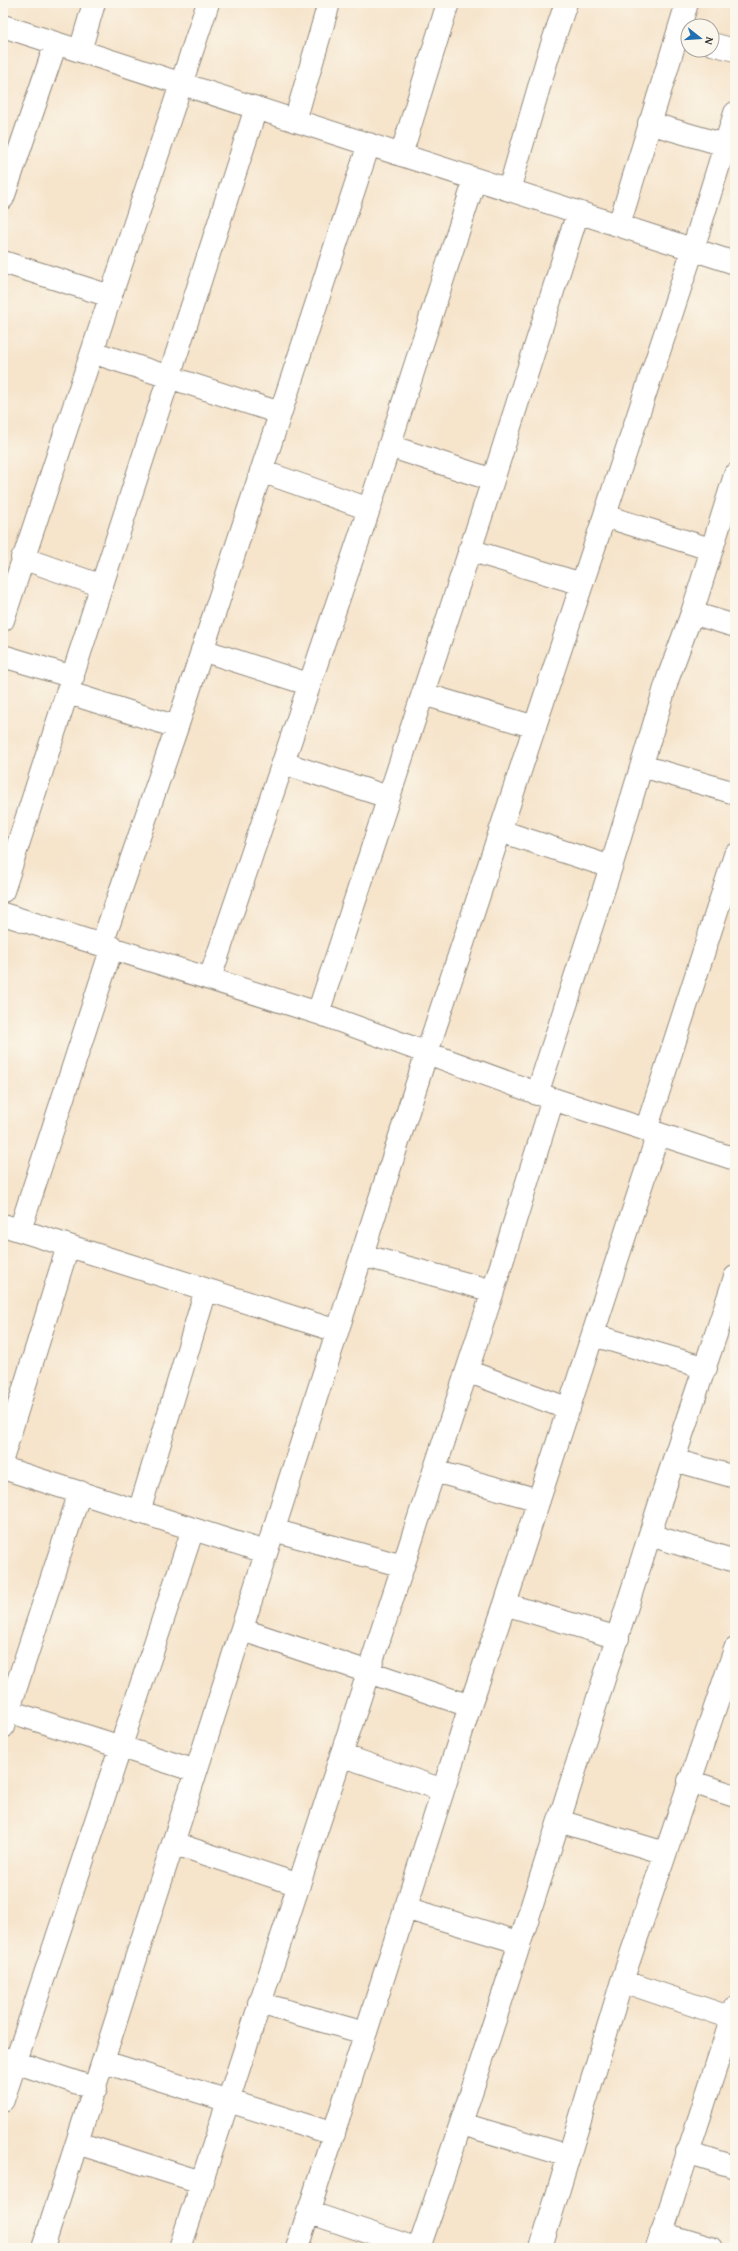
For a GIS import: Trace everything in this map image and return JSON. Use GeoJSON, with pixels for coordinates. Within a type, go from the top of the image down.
{"type":"FeatureCollection","features":[{"type":"Feature","properties":{"kind":"street"},"geometry":{"type":"LineString","coordinates":[[80,50],[94,3]]}},
{"type":"Feature","properties":{"kind":"street"},"geometry":{"type":"LineString","coordinates":[[3,620],[7,596],[22,558],[92,352],[208,3]]}},
{"type":"Feature","properties":{"kind":"street"},"geometry":{"type":"LineString","coordinates":[[296,121],[330,3]]}},
{"type":"Feature","properties":{"kind":"street"},"geometry":{"type":"LineString","coordinates":[[402,155],[448,3]]}},
{"type":"Feature","properties":{"kind":"street"},"geometry":{"type":"LineString","coordinates":[[509,190],[548,56],[566,3]]}},
{"type":"Feature","properties":{"kind":"street"},"geometry":{"type":"LineString","coordinates":[[685,18],[687,3]]}},
{"type":"Feature","properties":{"kind":"street"},"geometry":{"type":"LineString","coordinates":[[3,26],[735,263]]}},
{"type":"Feature","properties":{"kind":"street"},"geometry":{"type":"LineString","coordinates":[[619,225],[649,123],[680,42]]}},
{"type":"Feature","properties":{"kind":"street"},"geometry":{"type":"LineString","coordinates":[[3,198],[56,43]]}},
{"type":"Feature","properties":{"kind":"street"},"geometry":{"type":"LineString","coordinates":[[720,46],[735,50]]}},
{"type":"Feature","properties":{"kind":"street"},"geometry":{"type":"LineString","coordinates":[[3,890],[71,685],[256,108]]}},
{"type":"Feature","properties":{"kind":"street"},"geometry":{"type":"LineString","coordinates":[[43,2248],[96,2089],[242,1630],[265,1552],[427,1052],[693,249],[735,113]]}},
{"type":"Feature","properties":{"kind":"street"},"geometry":{"type":"LineString","coordinates":[[649,123],[725,145]]}},
{"type":"Feature","properties":{"kind":"street"},"geometry":{"type":"LineString","coordinates":[[337,1331],[11,1228],[107,945],[202,650],[369,144]]}},
{"type":"Feature","properties":{"kind":"street"},"geometry":{"type":"LineString","coordinates":[[210,978],[283,763],[308,684],[369,509],[476,179]]}},
{"type":"Feature","properties":{"kind":"street"},"geometry":{"type":"LineString","coordinates":[[318,1012],[493,480],[578,212]]}},
{"type":"Feature","properties":{"kind":"street"},"geometry":{"type":"LineString","coordinates":[[3,262],[110,296]]}},
{"type":"Feature","properties":{"kind":"street"},"geometry":{"type":"LineString","coordinates":[[92,352],[170,376],[280,413]]}},
{"type":"Feature","properties":{"kind":"street"},"geometry":{"type":"LineString","coordinates":[[389,446],[493,480]]}},
{"type":"Feature","properties":{"kind":"street"},"geometry":{"type":"LineString","coordinates":[[261,471],[369,509]]}},
{"type":"Feature","properties":{"kind":"street"},"geometry":{"type":"LineString","coordinates":[[180,2248],[493,1291],[545,1096],[611,868],[668,678],[692,613],[710,549],[735,476]]}},
{"type":"Feature","properties":{"kind":"street"},"geometry":{"type":"LineString","coordinates":[[604,516],[710,549]]}},
{"type":"Feature","properties":{"kind":"street"},"geometry":{"type":"LineString","coordinates":[[469,550],[582,584]]}},
{"type":"Feature","properties":{"kind":"street"},"geometry":{"type":"LineString","coordinates":[[22,558],[102,586]]}},
{"type":"Feature","properties":{"kind":"street"},"geometry":{"type":"LineString","coordinates":[[692,613],[735,626]]}},
{"type":"Feature","properties":{"kind":"street"},"geometry":{"type":"LineString","coordinates":[[202,650],[308,684]]}},
{"type":"Feature","properties":{"kind":"street"},"geometry":{"type":"LineString","coordinates":[[3,656],[177,727]]}},
{"type":"Feature","properties":{"kind":"street"},"geometry":{"type":"LineString","coordinates":[[423,694],[535,727]]}},
{"type":"Feature","properties":{"kind":"street"},"geometry":{"type":"LineString","coordinates":[[283,763],[388,797]]}},
{"type":"Feature","properties":{"kind":"street"},"geometry":{"type":"LineString","coordinates":[[642,766],[735,793]]}},
{"type":"Feature","properties":{"kind":"street"},"geometry":{"type":"LineString","coordinates":[[500,831],[611,868]]}},
{"type":"Feature","properties":{"kind":"street"},"geometry":{"type":"LineString","coordinates":[[297,2248],[470,1706],[505,1604],[592,1335],[652,1132],[727,902],[735,855]]}},
{"type":"Feature","properties":{"kind":"street"},"geometry":{"type":"LineString","coordinates":[[3,914],[107,945],[318,1012],[545,1096],[735,1159]]}},
{"type":"Feature","properties":{"kind":"street"},"geometry":{"type":"LineString","coordinates":[[3,1456],[68,1246]]}},
{"type":"Feature","properties":{"kind":"street"},"geometry":{"type":"LineString","coordinates":[[362,1255],[493,1291]]}},
{"type":"Feature","properties":{"kind":"street"},"geometry":{"type":"LineString","coordinates":[[419,2248],[462,2124],[518,1942],[559,1821],[674,1460],[706,1368],[735,1277]]}},
{"type":"Feature","properties":{"kind":"street"},"geometry":{"type":"LineString","coordinates":[[139,1512],[206,1290]]}},
{"type":"Feature","properties":{"kind":"street"},"geometry":{"type":"LineString","coordinates":[[592,1335],[706,1368]]}},
{"type":"Feature","properties":{"kind":"street"},"geometry":{"type":"LineString","coordinates":[[467,1371],[568,1409]]}},
{"type":"Feature","properties":{"kind":"street"},"geometry":{"type":"LineString","coordinates":[[674,1460],[735,1477]]}},
{"type":"Feature","properties":{"kind":"street"},"geometry":{"type":"LineString","coordinates":[[3,1468],[265,1552]]}},
{"type":"Feature","properties":{"kind":"street"},"geometry":{"type":"LineString","coordinates":[[434,1471],[539,1500]]}},
{"type":"Feature","properties":{"kind":"street"},"geometry":{"type":"LineString","coordinates":[[80,1492],[6,1719],[120,1747],[196,1771]]}},
{"type":"Feature","properties":{"kind":"street"},"geometry":{"type":"LineString","coordinates":[[3,2100],[9,2061],[120,1747],[194,1529]]}},
{"type":"Feature","properties":{"kind":"street"},"geometry":{"type":"LineString","coordinates":[[273,1530],[403,1566]]}},
{"type":"Feature","properties":{"kind":"street"},"geometry":{"type":"LineString","coordinates":[[650,1535],[735,1561]]}},
{"type":"Feature","properties":{"kind":"street"},"geometry":{"type":"LineString","coordinates":[[505,1604],[618,1638]]}},
{"type":"Feature","properties":{"kind":"street"},"geometry":{"type":"LineString","coordinates":[[242,1630],[470,1706]]}},
{"type":"Feature","properties":{"kind":"street"},"geometry":{"type":"LineString","coordinates":[[541,2248],[622,1982],[735,1649]]}},
{"type":"Feature","properties":{"kind":"street"},"geometry":{"type":"LineString","coordinates":[[341,1755],[443,1790]]}},
{"type":"Feature","properties":{"kind":"street"},"geometry":{"type":"LineString","coordinates":[[689,1781],[735,1796]]}},
{"type":"Feature","properties":{"kind":"street"},"geometry":{"type":"LineString","coordinates":[[559,1821],[665,1853]]}},
{"type":"Feature","properties":{"kind":"street"},"geometry":{"type":"LineString","coordinates":[[173,1843],[299,1885]]}},
{"type":"Feature","properties":{"kind":"street"},"geometry":{"type":"LineString","coordinates":[[405,1908],[518,1942]]}},
{"type":"Feature","properties":{"kind":"street"},"geometry":{"type":"LineString","coordinates":[[622,1982],[733,2013],[659,2240],[711,2248]]}},
{"type":"Feature","properties":{"kind":"street"},"geometry":{"type":"LineString","coordinates":[[259,2003],[365,2033]]}},
{"type":"Feature","properties":{"kind":"street"},"geometry":{"type":"LineString","coordinates":[[9,2061],[96,2089]]}},
{"type":"Feature","properties":{"kind":"street"},"geometry":{"type":"LineString","coordinates":[[104,2062],[228,2099],[334,2134]]}},
{"type":"Feature","properties":{"kind":"street"},"geometry":{"type":"LineString","coordinates":[[462,2124],[569,2156]]}},
{"type":"Feature","properties":{"kind":"street"},"geometry":{"type":"LineString","coordinates":[[77,2143],[201,2182]]}},
{"type":"Feature","properties":{"kind":"street"},"geometry":{"type":"LineString","coordinates":[[687,2152],[735,2167]]}},
{"type":"Feature","properties":{"kind":"street"},"geometry":{"type":"LineString","coordinates":[[308,2212],[415,2248]]}}]}
